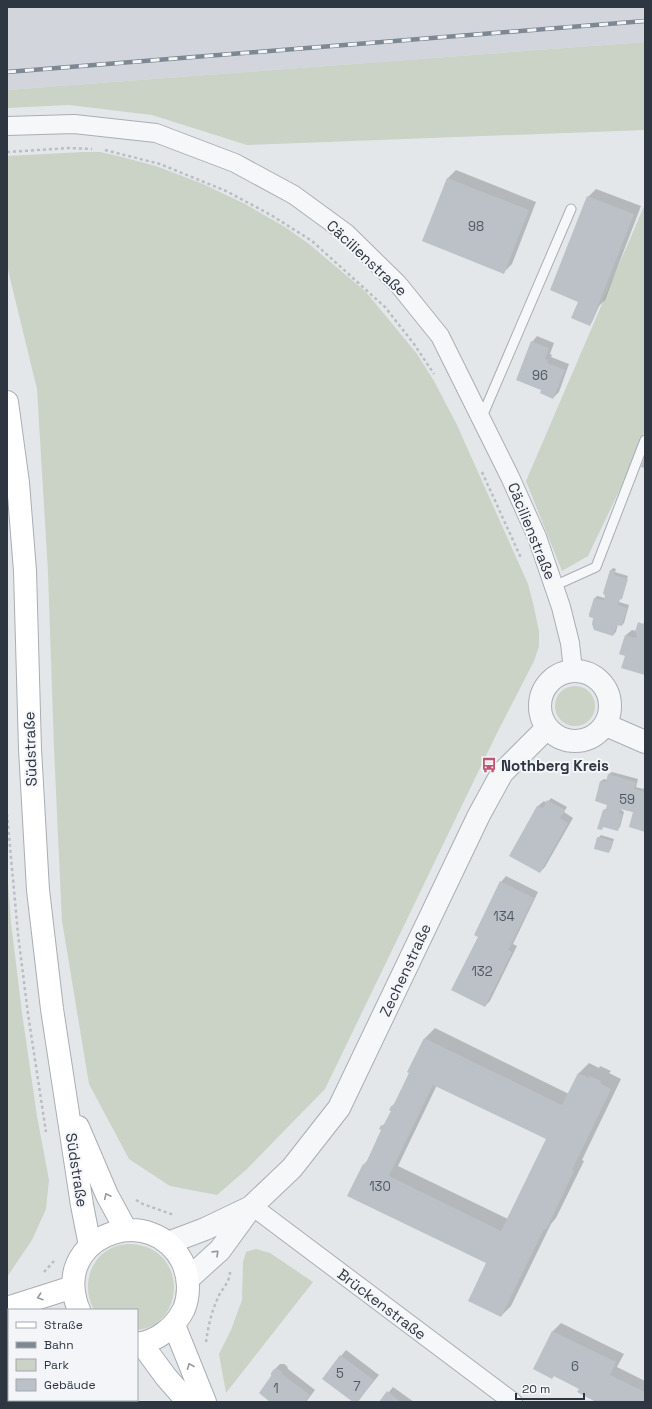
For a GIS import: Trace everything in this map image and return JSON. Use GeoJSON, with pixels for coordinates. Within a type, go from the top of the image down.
{"type":"FeatureCollection","features":[{"type":"Feature","properties":{"kind":"main road","name":"Südstraße"},"geometry":{"type":"LineString","coordinates":[[7,402],[18,483],[25,571],[30,749],[38,890],[64,1094],[90,1246]]}},
{"type":"Feature","properties":{"kind":"main road","name":"Südstraße"},"geometry":{"type":"LineString","coordinates":[[64,1094],[107,1195],[126,1230]]}},
{"type":"Feature","properties":{"kind":"main road"},"geometry":{"type":"LineString","coordinates":[[78,1309],[76,1305],[73,1287],[74,1275],[83,1254],[90,1246],[107,1235],[126,1230],[148,1232],[168,1243],[177,1253],[184,1266],[188,1279],[186,1303],[181,1315],[174,1325],[159,1336],[139,1343],[188,1402]]}},
{"type":"Feature","properties":{"kind":"main road"},"geometry":{"type":"LineString","coordinates":[[7,1308],[73,1287]]}},
{"type":"Feature","properties":{"kind":"main road"},"geometry":{"type":"LineString","coordinates":[[174,1325],[205,1402]]}},
{"type":"Feature","properties":{"kind":"street","name":"Cäcilienstraße"},"geometry":{"type":"LineString","coordinates":[[7,126],[74,124],[156,133],[235,163],[294,195],[346,233],[398,284],[440,336],[510,476],[534,530],[561,607],[570,643],[573,670]]}},
{"type":"Feature","properties":{"kind":"street"},"geometry":{"type":"LineString","coordinates":[[573,670],[584,671],[594,676],[602,683],[608,692],[611,703],[610,714],[606,725],[589,739],[577,742],[556,736],[547,728],[542,719],[540,710],[540,700],[548,683],[563,672],[573,670]]}},
{"type":"Feature","properties":{"kind":"street"},"geometry":{"type":"LineString","coordinates":[[606,725],[645,742]]}},
{"type":"Feature","properties":{"kind":"street","name":"Zechenstraße"},"geometry":{"type":"LineString","coordinates":[[188,1279],[220,1250],[252,1206],[292,1168],[339,1108],[478,815],[502,773],[547,728]]}},
{"type":"Feature","properties":{"kind":"street","name":"Zechenstraße"},"geometry":{"type":"LineString","coordinates":[[168,1243],[205,1230],[252,1206]]}},
{"type":"Feature","properties":{"kind":"street","name":"Brückenstraße"},"geometry":{"type":"LineString","coordinates":[[252,1206],[513,1402]]}},
{"type":"Feature","properties":{"kind":"lane"},"geometry":{"type":"LineString","coordinates":[[482,419],[571,209]]}},
{"type":"Feature","properties":{"kind":"lane"},"geometry":{"type":"LineString","coordinates":[[554,586],[596,567],[645,440]]}},
{"type":"Feature","properties":{"kind":"path"},"geometry":{"type":"LineString","coordinates":[[7,152],[69,148],[93,149]]}},
{"type":"Feature","properties":{"kind":"path"},"geometry":{"type":"LineString","coordinates":[[101,149],[160,164],[226,191],[271,215],[312,241],[385,307],[414,344],[436,376]]}},
{"type":"Feature","properties":{"kind":"path"},"geometry":{"type":"LineString","coordinates":[[480,467],[522,561]]}},
{"type":"Feature","properties":{"kind":"path"},"geometry":{"type":"LineString","coordinates":[[41,1274],[54,1261],[57,1255]]}},
{"type":"Feature","properties":{"kind":"shaded area"},"geometry":{"type":"Polygon","coordinates":[[[7,7],[645,7],[645,42],[7,90],[7,7]]]}},
{"type":"Feature","properties":{"kind":"green space"},"geometry":{"type":"Polygon","coordinates":[[[645,42],[645,130],[247,145],[152,115],[69,105],[7,108],[7,90],[645,42]]]}},
{"type":"Feature","properties":{"kind":"green space"},"geometry":{"type":"Polygon","coordinates":[[[100,152],[156,166],[203,184],[245,204],[285,227],[309,244],[366,292],[417,354],[434,381],[457,425],[528,584],[539,631],[539,646],[534,661],[496,735],[325,1089],[247,1169],[217,1195],[170,1186],[129,1159],[89,1084],[62,921],[48,572],[37,389],[7,266],[7,156],[100,152]]]}},
{"type":"Feature","properties":{"kind":"green space"},"geometry":{"type":"Polygon","coordinates":[[[645,204],[645,430],[621,487],[588,556],[562,571],[526,481],[645,204]]]}},
{"type":"Feature","properties":{"kind":"green space"},"geometry":{"type":"Polygon","coordinates":[[[575,686],[583,688],[589,692],[593,698],[595,706],[593,714],[589,720],[583,724],[575,726],[567,724],[561,720],[557,714],[555,706],[557,698],[561,692],[567,688],[575,686]]]}},
{"type":"Feature","properties":{"kind":"green space"},"geometry":{"type":"Polygon","coordinates":[[[7,869],[11,922],[22,1013],[37,1116],[49,1180],[46,1209],[32,1240],[7,1277],[7,869]]]}},
{"type":"Feature","properties":{"kind":"green space"},"geometry":{"type":"Polygon","coordinates":[[[125,1244],[142,1246],[156,1252],[166,1262],[172,1273],[174,1286],[173,1298],[168,1310],[161,1320],[150,1327],[138,1330],[138,1309],[94,1309],[88,1290],[88,1280],[95,1262],[110,1249],[125,1244]]]}},
{"type":"Feature","properties":{"kind":"green space"},"geometry":{"type":"Polygon","coordinates":[[[256,1249],[270,1253],[313,1282],[226,1393],[219,1354],[231,1330],[242,1300],[243,1262],[246,1252],[256,1249]]]}},
{"type":"Feature","properties":{"kind":"green space"},"geometry":{"type":"Polygon","coordinates":[[[8,1349],[8,1401],[107,1402],[7,1402],[8,1349]]]}},
{"type":"Feature","properties":{"kind":"building"},"geometry":{"type":"Polygon","coordinates":[[[447,178],[529,210],[504,274],[422,241],[447,178]]]}},
{"type":"Feature","properties":{"kind":"building"},"geometry":{"type":"Polygon","coordinates":[[[587,196],[634,214],[590,326],[571,318],[578,302],[550,290],[587,196]]]}},
{"type":"Feature","properties":{"kind":"building"},"geometry":{"type":"Polygon","coordinates":[[[531,341],[549,348],[545,359],[548,360],[547,363],[565,370],[553,399],[540,393],[541,390],[516,380],[531,341]]]}},
{"type":"Feature","properties":{"kind":"building"},"geometry":{"type":"Polygon","coordinates":[[[645,456],[645,468],[641,467],[645,456]]]}},
{"type":"Feature","properties":{"kind":"building"},"geometry":{"type":"Polygon","coordinates":[[[610,570],[615,571],[614,575],[628,579],[622,599],[619,600],[618,605],[627,608],[622,626],[617,625],[613,636],[594,630],[592,624],[593,618],[589,617],[594,598],[604,600],[605,596],[603,593],[610,570]]]}},
{"type":"Feature","properties":{"kind":"building"},"geometry":{"type":"Polygon","coordinates":[[[645,619],[645,675],[621,668],[625,656],[619,654],[625,635],[636,638],[637,635],[635,632],[638,622],[643,624],[645,619]]]}},
{"type":"Feature","properties":{"kind":"building"},"geometry":{"type":"Polygon","coordinates":[[[608,774],[636,782],[634,789],[645,792],[645,832],[629,827],[633,812],[620,809],[619,812],[622,815],[618,831],[603,827],[602,830],[597,829],[603,810],[606,809],[607,805],[595,801],[600,781],[606,782],[608,774]]]}},
{"type":"Feature","properties":{"kind":"building"},"geometry":{"type":"Polygon","coordinates":[[[547,800],[565,810],[560,818],[568,823],[540,873],[509,856],[537,806],[543,808],[547,800]]]}},
{"type":"Feature","properties":{"kind":"building"},"geometry":{"type":"Polygon","coordinates":[[[597,837],[613,841],[609,853],[594,849],[597,837]]]}},
{"type":"Feature","properties":{"kind":"building"},"geometry":{"type":"Polygon","coordinates":[[[500,881],[534,898],[508,950],[512,952],[485,1007],[451,990],[478,937],[474,935],[500,881]]]}},
{"type":"Feature","properties":{"kind":"building"},"geometry":{"type":"Polygon","coordinates":[[[424,1038],[562,1105],[578,1073],[601,1081],[600,1083],[611,1089],[572,1170],[574,1171],[546,1230],[544,1229],[501,1317],[468,1301],[486,1263],[347,1196],[363,1164],[365,1165],[381,1130],[379,1129],[381,1125],[383,1126],[391,1111],[389,1110],[391,1106],[393,1106],[409,1073],[407,1072],[424,1038]],[[433,1085],[389,1176],[501,1231],[546,1139],[433,1085]]]}},
{"type":"Feature","properties":{"kind":"building"},"geometry":{"type":"Polygon","coordinates":[[[552,1331],[616,1362],[610,1375],[645,1392],[645,1402],[596,1402],[577,1392],[579,1389],[554,1376],[552,1379],[533,1369],[552,1331]]]}},
{"type":"Feature","properties":{"kind":"building"},"geometry":{"type":"Polygon","coordinates":[[[340,1355],[374,1380],[358,1402],[353,1402],[322,1379],[340,1355]]]}},
{"type":"Feature","properties":{"kind":"building"},"geometry":{"type":"Polygon","coordinates":[[[274,1369],[278,1369],[283,1375],[310,1395],[305,1402],[270,1402],[259,1393],[274,1369]]]}},
{"type":"Feature","properties":{"kind":"building"},"geometry":{"type":"Polygon","coordinates":[[[387,1391],[401,1402],[379,1402],[387,1391]]]}},
{"type":"Feature","properties":{"kind":"railway"},"geometry":{"type":"LineString","coordinates":[[7,72],[645,21]]}},
{"type":"Feature","properties":{"kind":"place","name":"Nothberg Kreis"},"geometry":{"type":"Point","coordinates":[489,765]}}]}
